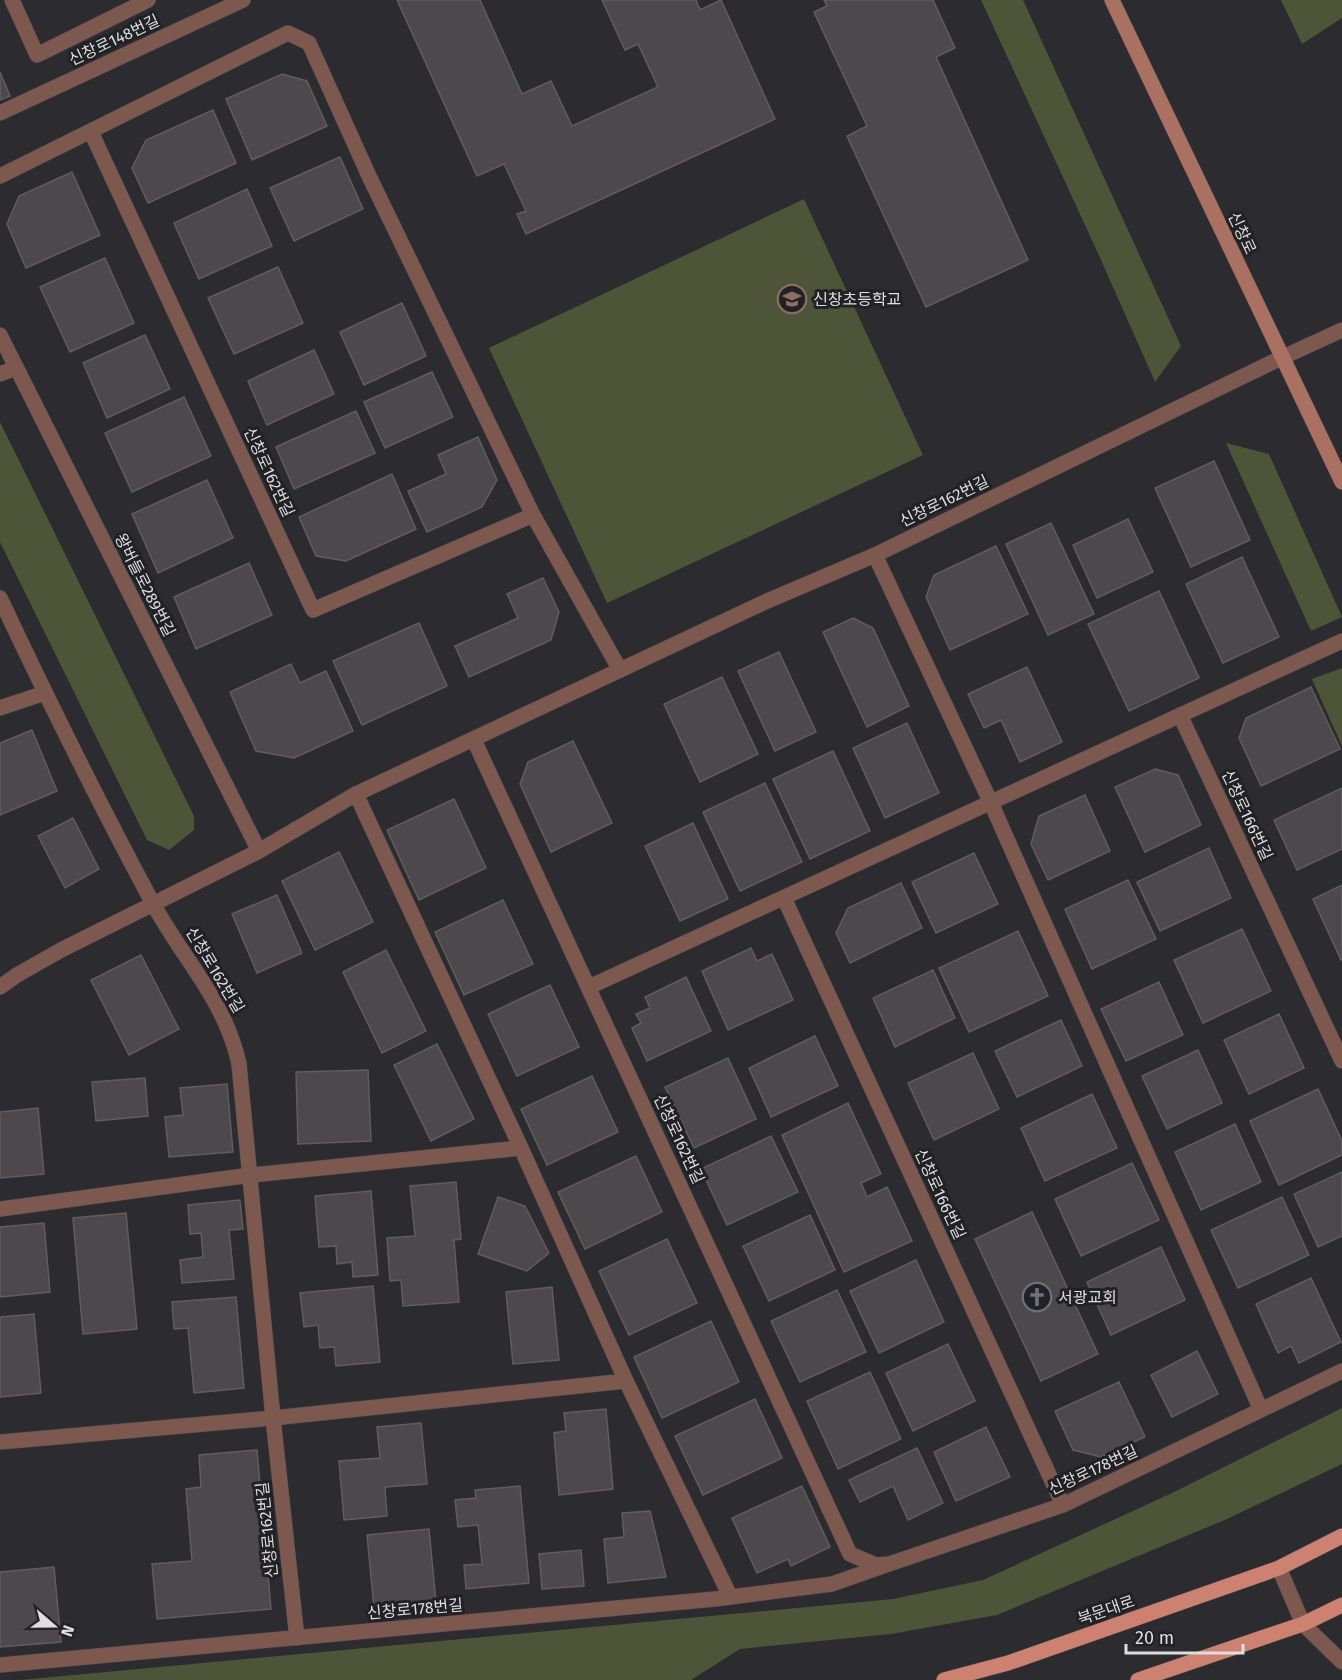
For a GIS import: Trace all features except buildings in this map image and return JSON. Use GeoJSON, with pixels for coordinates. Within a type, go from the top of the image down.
{"type":"FeatureCollection","features":[{"type":"Feature","properties":{"kind":"main road","name":"신창로"},"geometry":{"type":"LineString","coordinates":[[1112,0],[1342,482]]}},
{"type":"Feature","properties":{"kind":"main road","name":"북문대로"},"geometry":{"type":"LineString","coordinates":[[944,1680],[1008,1663],[1279,1568],[1342,1536]]}},
{"type":"Feature","properties":{"kind":"main road"},"geometry":{"type":"LineString","coordinates":[[1138,1680],[1303,1624],[1342,1605]]}},
{"type":"Feature","properties":{"kind":"street"},"geometry":{"type":"LineString","coordinates":[[12,0],[37,55],[148,0]]}},
{"type":"Feature","properties":{"kind":"street","name":"신창로148번길"},"geometry":{"type":"LineString","coordinates":[[0,113],[243,0]]}},
{"type":"Feature","properties":{"kind":"street"},"geometry":{"type":"LineString","coordinates":[[0,176],[288,33],[309,43],[369,176],[533,514],[620,670]]}},
{"type":"Feature","properties":{"kind":"street","name":"신창로162번길"},"geometry":{"type":"LineString","coordinates":[[91,132],[313,610],[533,514]]}},
{"type":"Feature","properties":{"kind":"street","name":"신창로162번길"},"geometry":{"type":"LineString","coordinates":[[0,987],[61,950],[259,851],[356,794],[765,602],[874,555],[1342,330]]}},
{"type":"Feature","properties":{"kind":"street","name":"왕버들로289번길"},"geometry":{"type":"LineString","coordinates":[[0,335],[259,851]]}},
{"type":"Feature","properties":{"kind":"street"},"geometry":{"type":"LineString","coordinates":[[0,374],[16,368]]}},
{"type":"Feature","properties":{"kind":"street"},"geometry":{"type":"LineString","coordinates":[[874,555],[991,802],[1261,1410]]}},
{"type":"Feature","properties":{"kind":"street","name":"신창로162번길"},"geometry":{"type":"LineString","coordinates":[[0,598],[45,693],[153,903],[221,1009],[235,1045],[251,1175],[273,1418],[297,1638]]}},
{"type":"Feature","properties":{"kind":"street"},"geometry":{"type":"LineString","coordinates":[[589,987],[1342,641]]}},
{"type":"Feature","properties":{"kind":"street"},"geometry":{"type":"LineString","coordinates":[[0,708],[45,693]]}},
{"type":"Feature","properties":{"kind":"street","name":"신창로166번길"},"geometry":{"type":"LineString","coordinates":[[1180,715],[1342,1061]]}},
{"type":"Feature","properties":{"kind":"street","name":"신창로162번길"},"geometry":{"type":"LineString","coordinates":[[474,740],[850,1554]]}},
{"type":"Feature","properties":{"kind":"street"},"geometry":{"type":"LineString","coordinates":[[356,794],[521,1148],[626,1381],[730,1596]]}},
{"type":"Feature","properties":{"kind":"street","name":"신창로166번길"},"geometry":{"type":"LineString","coordinates":[[784,897],[1063,1506]]}},
{"type":"Feature","properties":{"kind":"street"},"geometry":{"type":"LineString","coordinates":[[0,1209],[251,1175],[521,1148]]}},
{"type":"Feature","properties":{"kind":"street","name":"신창로178번길"},"geometry":{"type":"LineString","coordinates":[[0,1665],[730,1596],[832,1584],[1063,1506],[1342,1371]]}},
{"type":"Feature","properties":{"kind":"street"},"geometry":{"type":"LineString","coordinates":[[0,1442],[273,1418],[626,1381]]}},
{"type":"Feature","properties":{"kind":"street","name":"신창로178번길"},"geometry":{"type":"LineString","coordinates":[[850,1554],[876,1565],[889,1564]]}},
{"type":"Feature","properties":{"kind":"street"},"geometry":{"type":"LineString","coordinates":[[1279,1568],[1303,1624],[1342,1662]]}},
{"type":"Feature","properties":{"kind":"green space"},"geometry":{"type":"Polygon","coordinates":[[[981,0],[1023,0],[1181,346],[1155,382],[1097,251],[981,0]]]}},
{"type":"Feature","properties":{"kind":"green space"},"geometry":{"type":"Polygon","coordinates":[[[1281,0],[1342,0],[1342,18],[1302,44],[1281,0]]]}},
{"type":"Feature","properties":{"kind":"green space"},"geometry":{"type":"Polygon","coordinates":[[[804,199],[923,455],[607,603],[489,348],[804,199]]]}},
{"type":"Feature","properties":{"kind":"green space"},"geometry":{"type":"Polygon","coordinates":[[[0,422],[194,816],[194,830],[169,850],[147,840],[0,542],[0,422]]]}},
{"type":"Feature","properties":{"kind":"green space"},"geometry":{"type":"Polygon","coordinates":[[[1226,443],[1269,454],[1342,617],[1311,631],[1226,443]]]}},
{"type":"Feature","properties":{"kind":"green space"},"geometry":{"type":"Polygon","coordinates":[[[1342,668],[1342,746],[1312,679],[1342,668]]]}},
{"type":"Feature","properties":{"kind":"green space"},"geometry":{"type":"Polygon","coordinates":[[[1342,1408],[1342,1464],[1227,1519],[997,1615],[891,1634],[740,1649],[691,1680],[20,1680],[893,1599],[983,1580],[1172,1493],[1342,1408]]]}},
{"type":"Feature","properties":{"kind":"place","name":"신창초등학교"},"geometry":{"type":"Point","coordinates":[792,299]}},
{"type":"Feature","properties":{"kind":"place","name":"서광교회"},"geometry":{"type":"Point","coordinates":[1037,1297]}}]}
